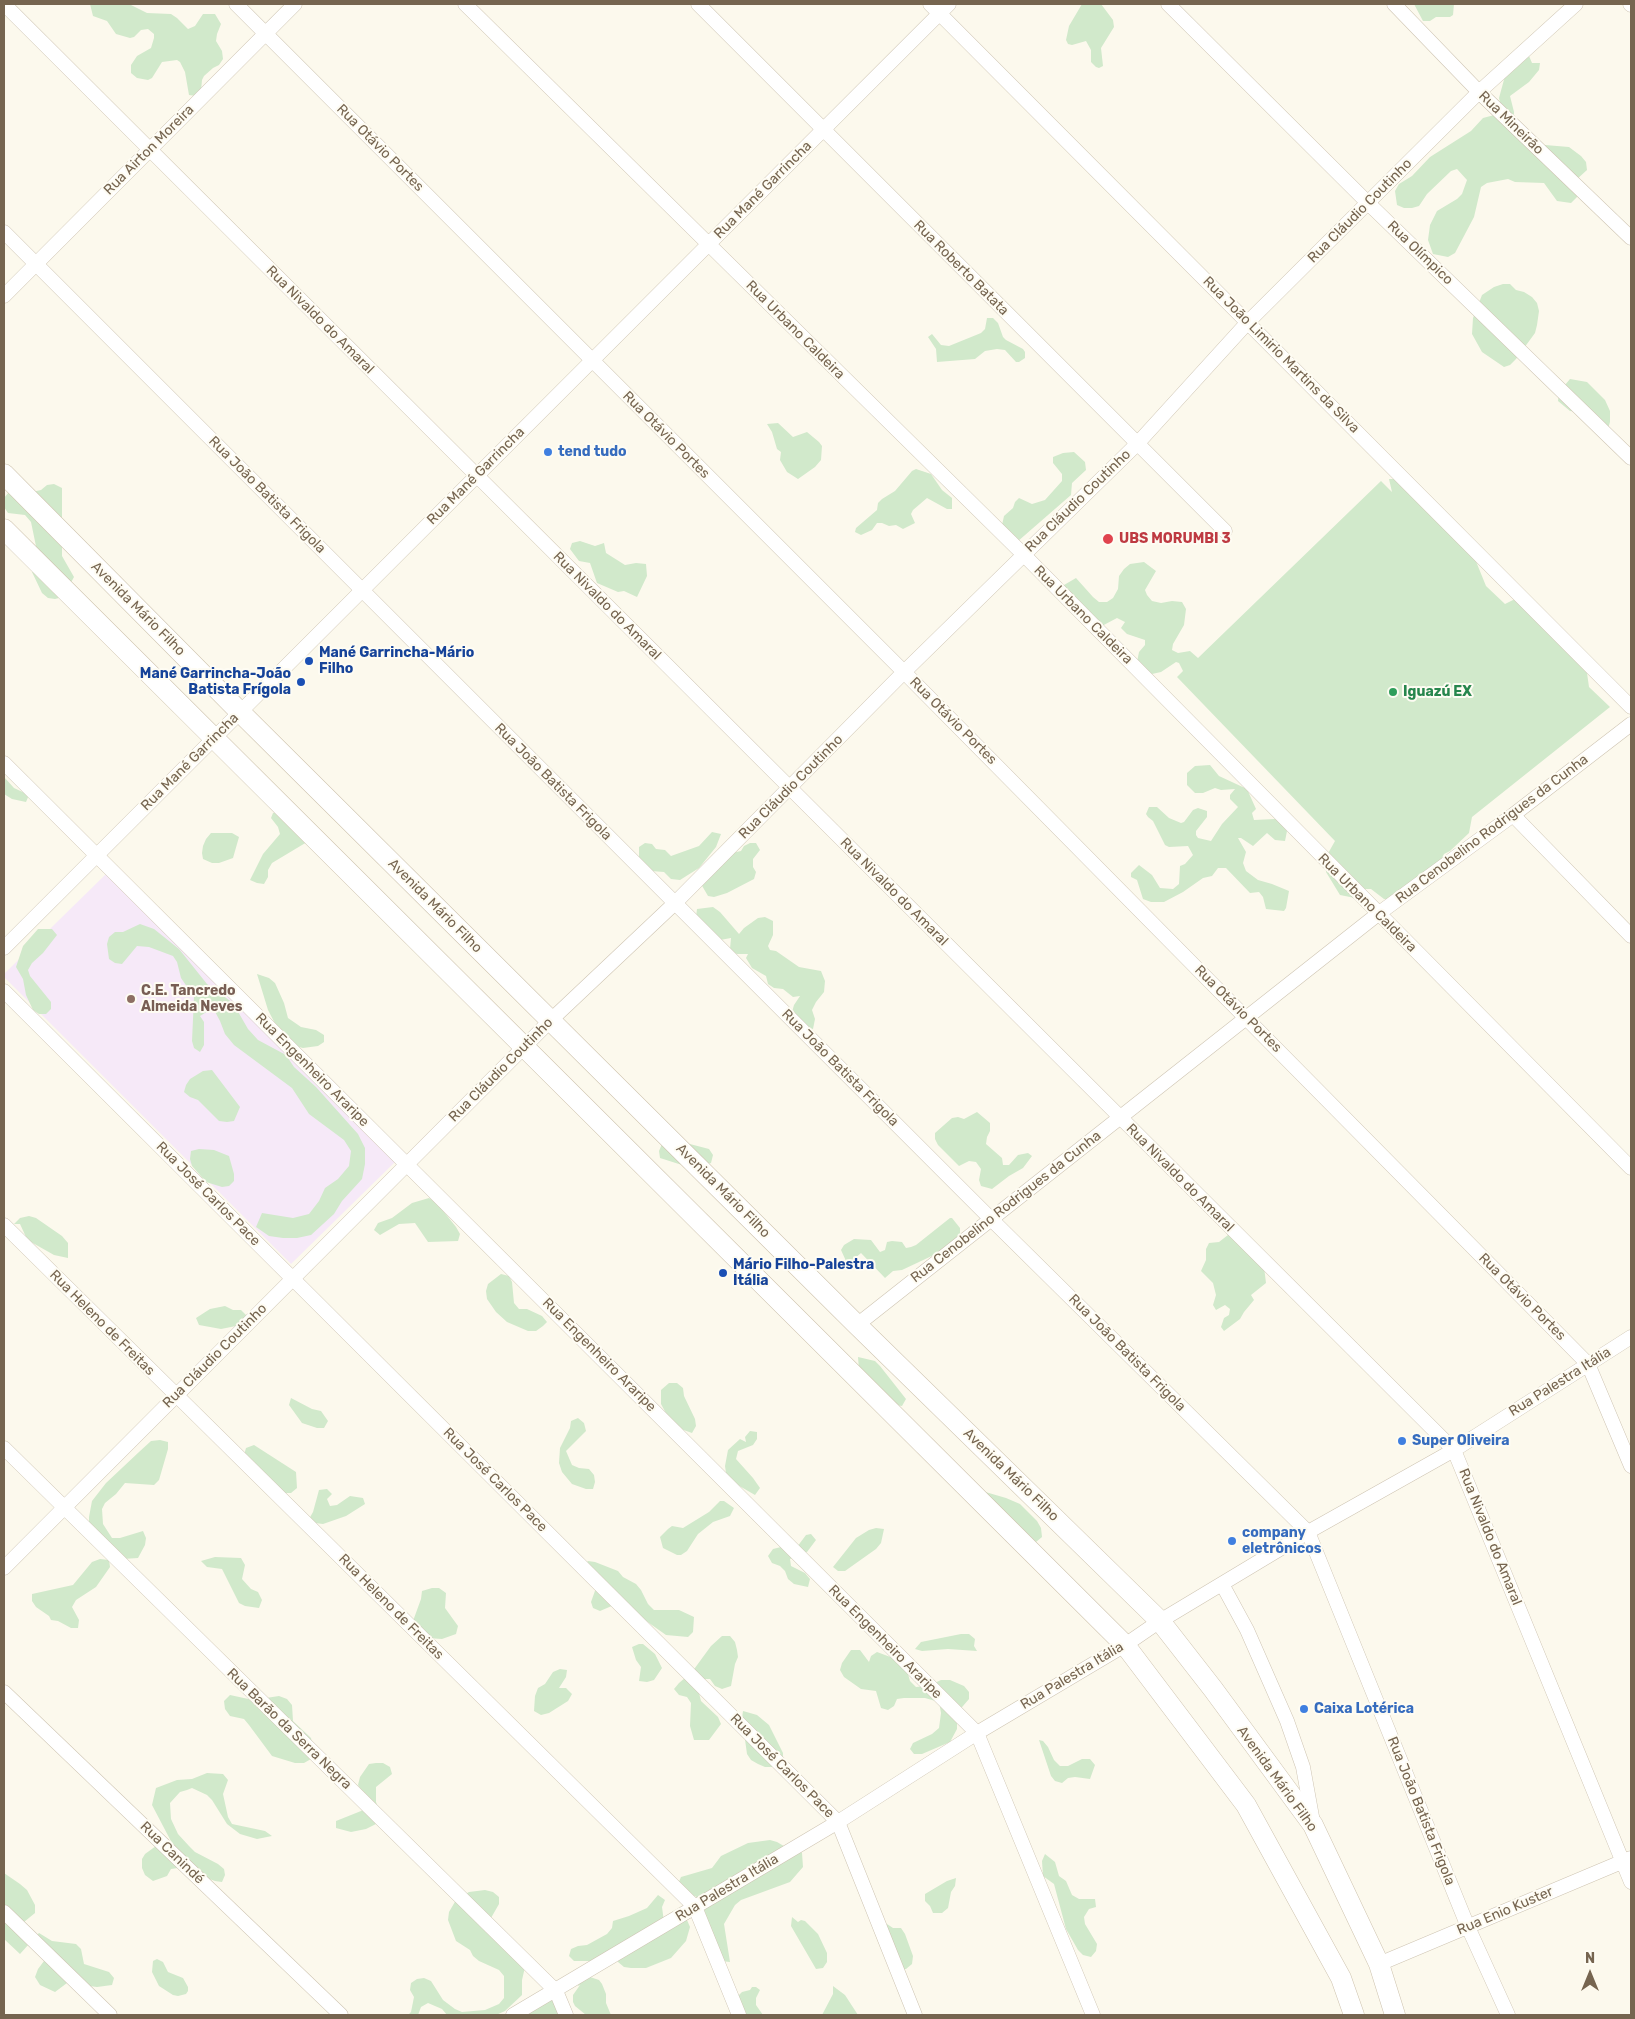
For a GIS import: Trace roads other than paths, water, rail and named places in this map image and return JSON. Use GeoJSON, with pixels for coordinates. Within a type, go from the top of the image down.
{"type":"FeatureCollection","features":[{"type":"Feature","properties":{"kind":"main road","name":"Avenida Mário Filho"},"geometry":{"type":"LineString","coordinates":[[4,474],[240,712],[857,1325],[1160,1621],[1213,1689],[1313,1825],[1378,1964],[1395,2015]]}},
{"type":"Feature","properties":{"kind":"main road"},"geometry":{"type":"LineString","coordinates":[[4,529],[523,1048],[1125,1645],[1246,1806],[1341,1978],[1354,2015]]}},
{"type":"Feature","properties":{"kind":"street","name":"Rua Nivaldo do Amaral"},"geometry":{"type":"LineString","coordinates":[[4,4],[1454,1450],[1627,1860],[1631,1882]]}},
{"type":"Feature","properties":{"kind":"street","name":"Rua Otávio Portes"},"geometry":{"type":"LineString","coordinates":[[236,4],[904,672],[1588,1364],[1631,1466]]}},
{"type":"Feature","properties":{"kind":"street","name":"Rua Airton Moreira"},"geometry":{"type":"LineString","coordinates":[[4,296],[295,4]]}},
{"type":"Feature","properties":{"kind":"street","name":"Rua Urbano Caldeira"},"geometry":{"type":"LineString","coordinates":[[465,4],[1023,554],[1631,1168]]}},
{"type":"Feature","properties":{"kind":"street","name":"Rua Roberto Batata"},"geometry":{"type":"LineString","coordinates":[[698,4],[1225,531]]}},
{"type":"Feature","properties":{"kind":"street","name":"Rua Olímpico"},"geometry":{"type":"LineString","coordinates":[[1168,4],[1368,203],[1631,458]]}},
{"type":"Feature","properties":{"kind":"street","name":"Rua Mineirão"},"geometry":{"type":"LineString","coordinates":[[1394,4],[1479,92],[1631,238]]}},
{"type":"Feature","properties":{"kind":"street","name":"Rua Cláudio Coutinho"},"geometry":{"type":"LineString","coordinates":[[4,1568],[550,1020],[675,903],[904,672],[1137,444],[1248,322],[1479,92],[1576,4]]}},
{"type":"Feature","properties":{"kind":"street","name":"Rua Mané Garrincha"},"geometry":{"type":"LineString","coordinates":[[4,948],[823,130],[939,7]]}},
{"type":"Feature","properties":{"kind":"street","name":"Rua João Limirio Martins da Silva"},"geometry":{"type":"LineString","coordinates":[[939,7],[1248,322],[1631,707]]}},
{"type":"Feature","properties":{"kind":"street","name":"Rua João Batista Frigola"},"geometry":{"type":"LineString","coordinates":[[4,232],[991,1219],[1308,1532],[1468,1927],[1508,2015]]}},
{"type":"Feature","properties":{"kind":"street","name":"Rua Cenobelino Rodrigues da Cunha"},"geometry":{"type":"LineString","coordinates":[[857,1325],[1378,914],[1513,815],[1631,724]]}},
{"type":"Feature","properties":{"kind":"street","name":"Rua Engenheiro Araripe"},"geometry":{"type":"LineString","coordinates":[[4,763],[976,1733],[1093,2015]]}},
{"type":"Feature","properties":{"kind":"street"},"geometry":{"type":"LineString","coordinates":[[1513,815],[1631,936]]}},
{"type":"Feature","properties":{"kind":"street","name":"Rua José Carlos Pace"},"geometry":{"type":"LineString","coordinates":[[4,991],[838,1822],[915,2015]]}},
{"type":"Feature","properties":{"kind":"street","name":"Rua Heleno de Freitas"},"geometry":{"type":"LineString","coordinates":[[4,1225],[695,1907],[739,2015]]}},
{"type":"Feature","properties":{"kind":"street","name":"Rua Palestra Itália"},"geometry":{"type":"LineString","coordinates":[[513,2015],[838,1822],[976,1733],[1125,1645],[1160,1621],[1308,1532],[1454,1450],[1631,1337]]}},
{"type":"Feature","properties":{"kind":"street","name":"Rua Barão da Serra Negra"},"geometry":{"type":"LineString","coordinates":[[4,1448],[556,1991],[566,2015]]}},
{"type":"Feature","properties":{"kind":"street"},"geometry":{"type":"LineString","coordinates":[[1222,1584],[1247,1630],[1287,1721],[1303,1767],[1313,1825]]}},
{"type":"Feature","properties":{"kind":"street","name":"Rua Canindé"},"geometry":{"type":"LineString","coordinates":[[4,1692],[341,2015]]}},
{"type":"Feature","properties":{"kind":"street","name":"Rua Enio Kuster"},"geometry":{"type":"LineString","coordinates":[[1378,1964],[1627,1860]]}},
{"type":"Feature","properties":{"kind":"street"},"geometry":{"type":"LineString","coordinates":[[4,1912],[110,2015]]}},
{"type":"Feature","properties":{"kind":"place","name":"tend tudo"},"geometry":{"type":"Point","coordinates":[548,452]}},
{"type":"Feature","properties":{"kind":"place","name":"UBS MORUMBI 3"},"geometry":{"type":"Point","coordinates":[1108,539]}},
{"type":"Feature","properties":{"kind":"place","name":"Mané Garrincha-Mário Filho"},"geometry":{"type":"Point","coordinates":[309,661]}},
{"type":"Feature","properties":{"kind":"place","name":"Mané Garrincha-João Batista Frígola"},"geometry":{"type":"Point","coordinates":[301,682]}},
{"type":"Feature","properties":{"kind":"place","name":"Iguazú EX"},"geometry":{"type":"Point","coordinates":[1393,692]}},
{"type":"Feature","properties":{"kind":"place","name":"C.E. Tancredo Almeida Neves"},"geometry":{"type":"Point","coordinates":[131,999]}},
{"type":"Feature","properties":{"kind":"place","name":"Mário Filho-Palestra Itália"},"geometry":{"type":"Point","coordinates":[723,1273]}},
{"type":"Feature","properties":{"kind":"place","name":"Super Oliveira"},"geometry":{"type":"Point","coordinates":[1402,1441]}},
{"type":"Feature","properties":{"kind":"place","name":"company eletrônicos"},"geometry":{"type":"Point","coordinates":[1232,1541]}},
{"type":"Feature","properties":{"kind":"place","name":"Caixa Lotérica"},"geometry":{"type":"Point","coordinates":[1304,1709]}}]}
